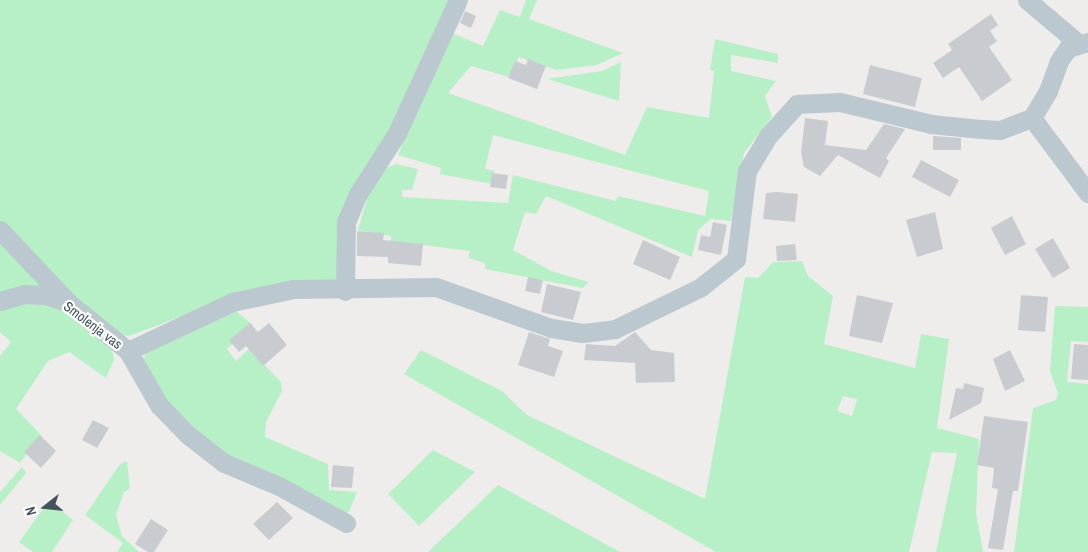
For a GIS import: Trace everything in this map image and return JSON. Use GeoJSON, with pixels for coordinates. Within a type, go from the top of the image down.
{"type":"FeatureCollection","features":[{"type":"Feature","properties":{"kind":"street"},"geometry":{"type":"LineString","coordinates":[[344,291],[346,222],[358,194],[397,133],[458,0]]}},
{"type":"Feature","properties":{"kind":"street"},"geometry":{"type":"LineString","coordinates":[[1027,0],[1083,43]]}},
{"type":"Feature","properties":{"kind":"street"},"geometry":{"type":"LineString","coordinates":[[346,523],[279,486],[224,463],[196,441],[159,405],[128,351],[206,312],[263,293],[293,289],[344,291],[436,287],[551,328],[583,333],[615,330],[701,287],[736,259],[747,171],[774,129],[797,104],[840,102],[930,124],[1000,130],[1032,118],[1048,91],[1059,61],[1068,48],[1083,43]]}},
{"type":"Feature","properties":{"kind":"street"},"geometry":{"type":"LineString","coordinates":[[1032,118],[1088,194]]}},
{"type":"Feature","properties":{"kind":"street"},"geometry":{"type":"LineString","coordinates":[[0,230],[69,303]]}},
{"type":"Feature","properties":{"kind":"street","name":"Smolenja vas"},"geometry":{"type":"LineString","coordinates":[[0,301],[24,294],[46,295],[69,303],[128,351]]}},
{"type":"Feature","properties":{"kind":"green space"},"geometry":{"type":"Polygon","coordinates":[[[0,0],[453,0],[367,177],[340,279],[230,298],[129,336],[116,334],[64,295],[0,295],[0,0]]]}},
{"type":"Feature","properties":{"kind":"green space"},"geometry":{"type":"Polygon","coordinates":[[[526,0],[537,0],[529,19],[623,53],[597,65],[556,70],[519,57],[509,77],[471,66],[448,93],[625,155],[647,107],[709,118],[714,71],[710,70],[715,39],[778,54],[778,63],[731,55],[731,71],[776,81],[765,96],[772,117],[744,153],[731,221],[711,219],[698,230],[692,257],[546,196],[536,214],[525,212],[513,250],[551,271],[588,282],[583,288],[485,269],[485,263],[468,258],[470,251],[391,241],[391,236],[358,230],[370,189],[386,168],[396,164],[418,169],[412,190],[402,190],[402,197],[508,203],[513,175],[616,201],[618,196],[705,216],[709,191],[493,135],[485,169],[494,171],[492,184],[440,174],[441,168],[398,155],[447,31],[483,46],[500,10],[520,17],[526,0]]]}},
{"type":"Feature","properties":{"kind":"green space"},"geometry":{"type":"Polygon","coordinates":[[[621,62],[619,101],[547,79],[602,71],[621,62]]]}},
{"type":"Feature","properties":{"kind":"green space"},"geometry":{"type":"Polygon","coordinates":[[[802,261],[808,276],[833,296],[824,344],[915,368],[921,334],[949,339],[937,428],[979,439],[976,513],[983,552],[936,552],[957,453],[932,452],[909,552],[716,552],[404,374],[421,350],[502,391],[527,415],[705,499],[745,277],[758,278],[773,262],[802,261]],[[843,396],[837,411],[852,416],[857,399],[843,396]]]}},
{"type":"Feature","properties":{"kind":"green space"},"geometry":{"type":"Polygon","coordinates":[[[54,300],[112,350],[114,360],[106,378],[69,352],[48,361],[16,409],[41,435],[20,463],[0,451],[0,356],[11,342],[0,332],[0,304],[54,300]]]}},
{"type":"Feature","properties":{"kind":"green space"},"geometry":{"type":"Polygon","coordinates":[[[1055,306],[1088,307],[1088,342],[1071,341],[1067,382],[1088,384],[1088,552],[1014,552],[1033,408],[1056,400],[1058,394],[1050,371],[1055,306]]]}},
{"type":"Feature","properties":{"kind":"green space"},"geometry":{"type":"Polygon","coordinates":[[[232,308],[253,325],[227,349],[236,361],[249,349],[281,382],[282,391],[266,422],[265,437],[328,464],[329,490],[357,492],[349,512],[343,515],[223,453],[195,433],[162,399],[144,360],[146,345],[232,308]]]}},
{"type":"Feature","properties":{"kind":"green space"},"geometry":{"type":"Polygon","coordinates":[[[433,450],[475,472],[419,526],[388,494],[433,450]]]}},
{"type":"Feature","properties":{"kind":"green space"},"geometry":{"type":"Polygon","coordinates":[[[127,461],[130,489],[124,492],[116,515],[122,536],[139,552],[117,552],[123,543],[85,515],[120,464],[127,461]]]}},
{"type":"Feature","properties":{"kind":"green space"},"geometry":{"type":"Polygon","coordinates":[[[22,467],[26,473],[0,505],[0,492],[22,467]]]}},
{"type":"Feature","properties":{"kind":"green space"},"geometry":{"type":"Polygon","coordinates":[[[498,485],[620,552],[428,552],[498,485]]]}},
{"type":"Feature","properties":{"kind":"green space"},"geometry":{"type":"Polygon","coordinates":[[[49,501],[73,520],[52,552],[33,552],[19,542],[49,501]]]}},
{"type":"Feature","properties":{"kind":"building"},"geometry":{"type":"Polygon","coordinates":[[[465,11],[476,16],[471,28],[460,23],[465,11]]]}},
{"type":"Feature","properties":{"kind":"building"},"geometry":{"type":"Polygon","coordinates":[[[991,14],[998,25],[990,31],[997,41],[989,47],[1012,80],[982,101],[959,67],[943,78],[933,63],[952,50],[948,44],[991,14]]]}},
{"type":"Feature","properties":{"kind":"building"},"geometry":{"type":"Polygon","coordinates":[[[528,59],[546,66],[537,89],[508,78],[515,61],[526,65],[528,59]]]}},
{"type":"Feature","properties":{"kind":"building"},"geometry":{"type":"Polygon","coordinates":[[[870,65],[922,78],[915,107],[863,94],[870,65]]]}},
{"type":"Feature","properties":{"kind":"building"},"geometry":{"type":"Polygon","coordinates":[[[805,118],[828,121],[825,145],[866,150],[884,124],[905,129],[886,158],[889,161],[880,178],[838,155],[820,176],[804,167],[801,153],[805,118]]]}},
{"type":"Feature","properties":{"kind":"building"},"geometry":{"type":"Polygon","coordinates":[[[933,136],[961,138],[961,150],[933,150],[933,136]]]}},
{"type":"Feature","properties":{"kind":"building"},"geometry":{"type":"Polygon","coordinates":[[[921,160],[959,180],[950,197],[912,177],[921,160]]]}},
{"type":"Feature","properties":{"kind":"building"},"geometry":{"type":"Polygon","coordinates":[[[492,173],[508,175],[506,189],[490,187],[492,173]]]}},
{"type":"Feature","properties":{"kind":"building"},"geometry":{"type":"Polygon","coordinates":[[[766,193],[798,194],[795,222],[763,219],[766,193]]]}},
{"type":"Feature","properties":{"kind":"building"},"geometry":{"type":"Polygon","coordinates":[[[935,212],[943,249],[917,257],[906,220],[935,212]]]}},
{"type":"Feature","properties":{"kind":"building"},"geometry":{"type":"Polygon","coordinates":[[[1012,216],[1026,244],[1005,255],[991,228],[1012,216]]]}},
{"type":"Feature","properties":{"kind":"building"},"geometry":{"type":"Polygon","coordinates":[[[713,222],[727,225],[721,255],[698,250],[701,235],[710,237],[713,222]]]}},
{"type":"Feature","properties":{"kind":"building"},"geometry":{"type":"Polygon","coordinates":[[[357,231],[384,233],[383,240],[423,244],[421,266],[388,263],[388,257],[357,256],[357,231]]]}},
{"type":"Feature","properties":{"kind":"building"},"geometry":{"type":"Polygon","coordinates":[[[1053,238],[1070,268],[1053,278],[1035,249],[1053,238]]]}},
{"type":"Feature","properties":{"kind":"building"},"geometry":{"type":"Polygon","coordinates":[[[643,240],[680,257],[670,280],[633,264],[643,240]]]}},
{"type":"Feature","properties":{"kind":"building"},"geometry":{"type":"Polygon","coordinates":[[[795,244],[797,260],[777,261],[776,246],[795,244]]]}},
{"type":"Feature","properties":{"kind":"building"},"geometry":{"type":"Polygon","coordinates":[[[528,277],[543,280],[540,294],[525,291],[528,277]]]}},
{"type":"Feature","properties":{"kind":"building"},"geometry":{"type":"Polygon","coordinates":[[[547,284],[581,292],[573,320],[541,312],[547,284]]]}},
{"type":"Feature","properties":{"kind":"building"},"geometry":{"type":"Polygon","coordinates":[[[857,295],[893,303],[882,343],[849,336],[857,295]]]}},
{"type":"Feature","properties":{"kind":"building"},"geometry":{"type":"Polygon","coordinates":[[[1021,295],[1048,297],[1045,332],[1018,330],[1021,295]]]}},
{"type":"Feature","properties":{"kind":"building"},"geometry":{"type":"Polygon","coordinates":[[[250,323],[258,332],[269,323],[287,345],[263,366],[246,346],[239,352],[229,340],[250,323]]]}},
{"type":"Feature","properties":{"kind":"building"},"geometry":{"type":"Polygon","coordinates":[[[529,332],[550,339],[548,346],[563,351],[554,377],[518,365],[529,332]]]}},
{"type":"Feature","properties":{"kind":"building"},"geometry":{"type":"Polygon","coordinates":[[[635,332],[651,350],[674,353],[675,382],[636,383],[635,363],[584,360],[586,344],[615,346],[635,332]]]}},
{"type":"Feature","properties":{"kind":"building"},"geometry":{"type":"Polygon","coordinates":[[[1074,344],[1088,345],[1088,380],[1071,379],[1074,344]]]}},
{"type":"Feature","properties":{"kind":"building"},"geometry":{"type":"Polygon","coordinates":[[[1010,350],[1025,381],[1005,391],[993,359],[1010,350]]]}},
{"type":"Feature","properties":{"kind":"building"},"geometry":{"type":"Polygon","coordinates":[[[964,383],[984,388],[981,403],[949,420],[956,388],[963,389],[964,383]]]}},
{"type":"Feature","properties":{"kind":"building"},"geometry":{"type":"Polygon","coordinates":[[[984,416],[1028,422],[1018,491],[1013,491],[1003,550],[988,548],[998,489],[992,488],[994,468],[977,465],[984,416]]]}},
{"type":"Feature","properties":{"kind":"building"},"geometry":{"type":"Polygon","coordinates":[[[93,420],[109,428],[97,448],[82,440],[93,420]]]}},
{"type":"Feature","properties":{"kind":"building"},"geometry":{"type":"Polygon","coordinates":[[[40,435],[56,451],[41,468],[24,452],[40,435]]]}},
{"type":"Feature","properties":{"kind":"building"},"geometry":{"type":"Polygon","coordinates":[[[333,465],[354,467],[352,488],[331,487],[333,465]]]}},
{"type":"Feature","properties":{"kind":"building"},"geometry":{"type":"Polygon","coordinates":[[[277,502],[293,518],[269,540],[253,524],[277,502]]]}},
{"type":"Feature","properties":{"kind":"building"},"geometry":{"type":"Polygon","coordinates":[[[151,519],[168,530],[154,552],[148,552],[135,544],[151,519]]]}}]}
